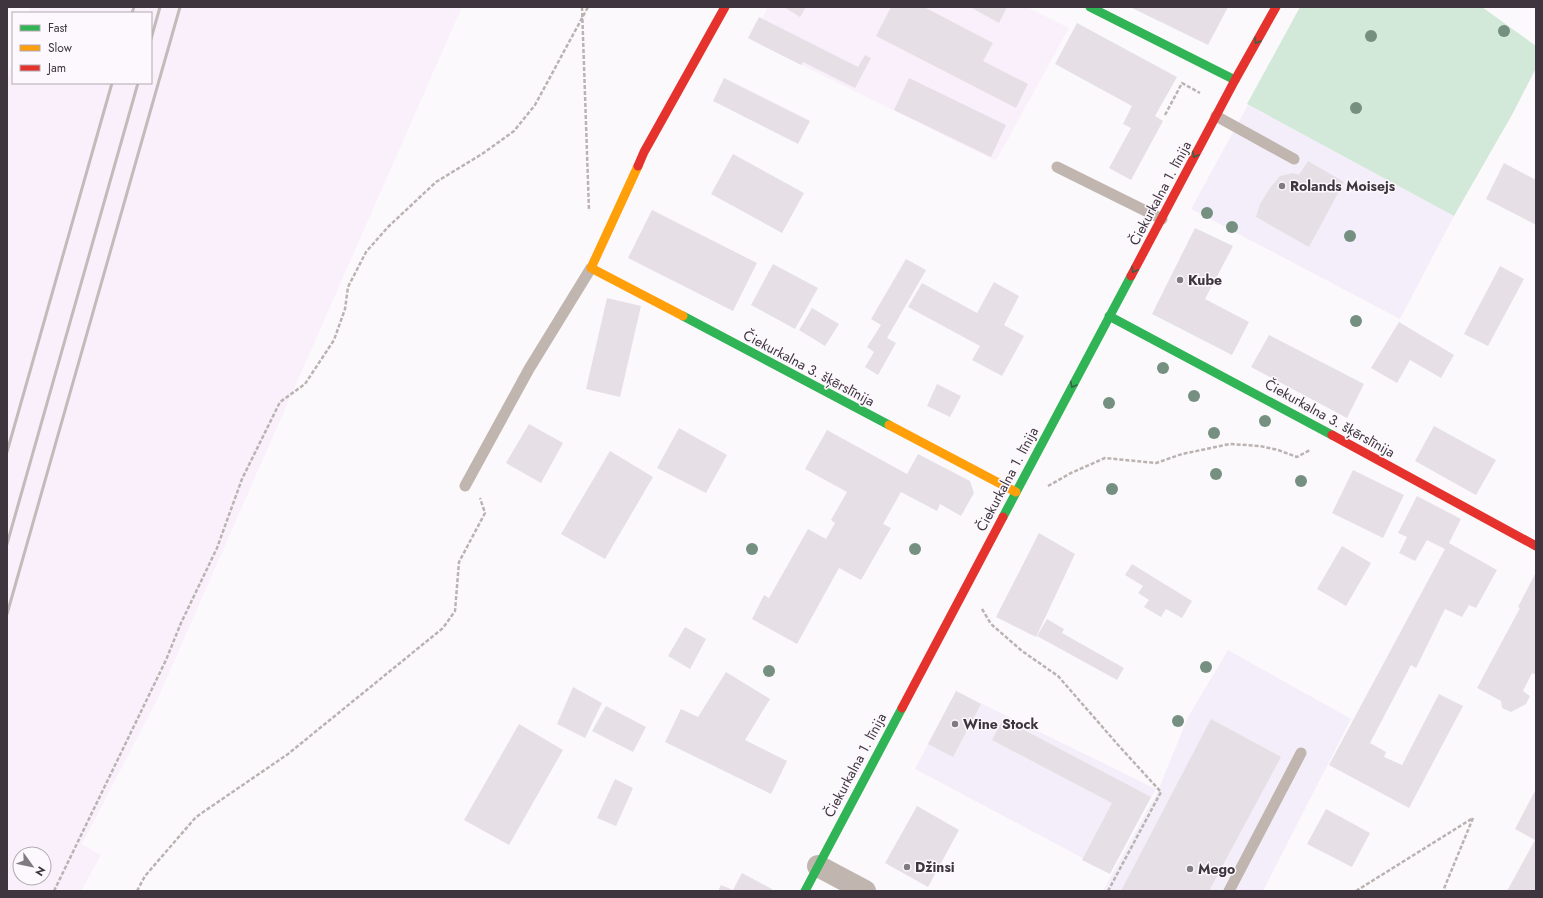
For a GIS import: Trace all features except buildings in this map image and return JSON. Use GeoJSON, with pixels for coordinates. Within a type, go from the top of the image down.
{"type":"FeatureCollection","features":[{"type":"Feature","properties":{"kind":"street"},"geometry":{"type":"LineString","coordinates":[[591,268],[644,152],[725,7]]}},
{"type":"Feature","properties":{"kind":"street"},"geometry":{"type":"LineString","coordinates":[[1090,7],[1235,80]]}},
{"type":"Feature","properties":{"kind":"street","name":"Čiekurkalna 1. līnija"},"geometry":{"type":"LineString","coordinates":[[805,891],[1235,80],[1276,7]]}},
{"type":"Feature","properties":{"kind":"street","name":"Čiekurkalna 3. šķērslīnija"},"geometry":{"type":"LineString","coordinates":[[591,268],[1016,492]]}},
{"type":"Feature","properties":{"kind":"street","name":"Čiekurkalna 3. šķērslīnija"},"geometry":{"type":"LineString","coordinates":[[1110,316],[1536,546]]}},
{"type":"Feature","properties":{"kind":"street"},"geometry":{"type":"LineString","coordinates":[[818,866],[865,891]]}},
{"type":"Feature","properties":{"kind":"lane"},"geometry":{"type":"LineString","coordinates":[[1216,116],[1294,159]]}},
{"type":"Feature","properties":{"kind":"lane"},"geometry":{"type":"LineString","coordinates":[[1057,167],[1162,219]]}},
{"type":"Feature","properties":{"kind":"lane"},"geometry":{"type":"LineString","coordinates":[[465,486],[529,369],[591,268]]}},
{"type":"Feature","properties":{"kind":"lane"},"geometry":{"type":"LineString","coordinates":[[1229,891],[1301,753]]}},
{"type":"Feature","properties":{"kind":"path"},"geometry":{"type":"LineString","coordinates":[[582,7],[589,213]]}},
{"type":"Feature","properties":{"kind":"path"},"geometry":{"type":"LineString","coordinates":[[54,891],[166,660],[181,623],[217,548],[242,479],[280,402],[305,384],[334,340],[345,309],[348,287],[366,252],[388,227],[436,182],[482,154],[514,131],[535,105],[588,7]]}},
{"type":"Feature","properties":{"kind":"path"},"geometry":{"type":"LineString","coordinates":[[1165,115],[1182,83],[1201,94]]}},
{"type":"Feature","properties":{"kind":"path"},"geometry":{"type":"LineString","coordinates":[[1044,488],[1070,473],[1105,458],[1156,463],[1182,454],[1230,444],[1260,446],[1297,456],[1308,452],[1318,444],[1335,437]]}},
{"type":"Feature","properties":{"kind":"path"},"geometry":{"type":"LineString","coordinates":[[137,891],[145,876],[196,817],[288,754],[443,628],[455,611],[459,562],[485,513],[473,471]]}},
{"type":"Feature","properties":{"kind":"path"},"geometry":{"type":"LineString","coordinates":[[979,606],[991,624],[1022,651],[1058,676],[1161,792],[1108,891]]}},
{"type":"Feature","properties":{"kind":"path"},"geometry":{"type":"LineString","coordinates":[[1356,891],[1473,818],[1443,891]]}},
{"type":"Feature","properties":{"kind":"shaded area"},"geometry":{"type":"Polygon","coordinates":[[[30,7],[462,7],[158,698],[82,844],[101,855],[81,891],[7,891],[7,80],[12,63],[12,84],[152,84],[152,12],[28,12],[30,7]]]}},
{"type":"Feature","properties":{"kind":"shaded area"},"geometry":{"type":"Polygon","coordinates":[[[768,7],[1027,7],[1069,28],[996,161],[751,40],[768,7]]]}},
{"type":"Feature","properties":{"kind":"shaded area"},"geometry":{"type":"Polygon","coordinates":[[[1248,105],[1454,216],[1400,319],[1191,209],[1248,105]]]}},
{"type":"Feature","properties":{"kind":"shaded area"},"geometry":{"type":"Polygon","coordinates":[[[1228,650],[1351,719],[1263,891],[1103,891],[1158,791],[1188,717],[1228,650]]]}},
{"type":"Feature","properties":{"kind":"shaded area"},"geometry":{"type":"Polygon","coordinates":[[[956,691],[1156,789],[1109,872],[915,769],[956,691]]]}},
{"type":"Feature","properties":{"kind":"green space"},"geometry":{"type":"Polygon","coordinates":[[[1300,7],[1482,7],[1536,46],[1536,68],[1513,113],[1454,216],[1247,104],[1300,7]]]}},
{"type":"Feature","properties":{"kind":"railway"},"geometry":{"type":"LineString","coordinates":[[132,12],[134,7]]}},
{"type":"Feature","properties":{"kind":"railway"},"geometry":{"type":"LineString","coordinates":[[152,35],[160,7]]}},
{"type":"Feature","properties":{"kind":"railway"},"geometry":{"type":"LineString","coordinates":[[7,614],[180,7]]}},
{"type":"Feature","properties":{"kind":"railway"},"geometry":{"type":"LineString","coordinates":[[7,452],[112,84]]}},
{"type":"Feature","properties":{"kind":"railway"},"geometry":{"type":"LineString","coordinates":[[7,544],[138,84]]}},
{"type":"Feature","properties":{"kind":"traffic: fast"},"geometry":{"type":"LineString","coordinates":[[1090,7],[1235,80]]}},
{"type":"Feature","properties":{"kind":"traffic: fast"},"geometry":{"type":"LineString","coordinates":[[1003,517],[1131,276]]}},
{"type":"Feature","properties":{"kind":"traffic: fast"},"geometry":{"type":"LineString","coordinates":[[683,316],[889,425]]}},
{"type":"Feature","properties":{"kind":"traffic: fast"},"geometry":{"type":"LineString","coordinates":[[1109,316],[1332,435]]}},
{"type":"Feature","properties":{"kind":"traffic: fast"},"geometry":{"type":"LineString","coordinates":[[805,891],[902,708]]}},
{"type":"Feature","properties":{"kind":"traffic: slow"},"geometry":{"type":"LineString","coordinates":[[638,166],[591,268],[683,316]]}},
{"type":"Feature","properties":{"kind":"traffic: slow"},"geometry":{"type":"LineString","coordinates":[[889,425],[1016,492]]}},
{"type":"Feature","properties":{"kind":"traffic: jam"},"geometry":{"type":"LineString","coordinates":[[638,166],[644,152],[725,7]]}},
{"type":"Feature","properties":{"kind":"traffic: jam"},"geometry":{"type":"LineString","coordinates":[[1131,276],[1235,80],[1276,7]]}},
{"type":"Feature","properties":{"kind":"traffic: jam"},"geometry":{"type":"LineString","coordinates":[[1332,435],[1536,546]]}},
{"type":"Feature","properties":{"kind":"traffic: jam"},"geometry":{"type":"LineString","coordinates":[[902,708],[1003,517]]}},
{"type":"Feature","properties":{"kind":"place","name":"Rolands Moisejs"},"geometry":{"type":"Point","coordinates":[1282,186]}},
{"type":"Feature","properties":{"kind":"place","name":"Kube"},"geometry":{"type":"Point","coordinates":[1180,280]}},
{"type":"Feature","properties":{"kind":"place","name":"Wine Stock"},"geometry":{"type":"Point","coordinates":[955,724]}},
{"type":"Feature","properties":{"kind":"place","name":"Džinsi"},"geometry":{"type":"Point","coordinates":[907,867]}},
{"type":"Feature","properties":{"kind":"place","name":"Mego"},"geometry":{"type":"Point","coordinates":[1190,869]}}]}
